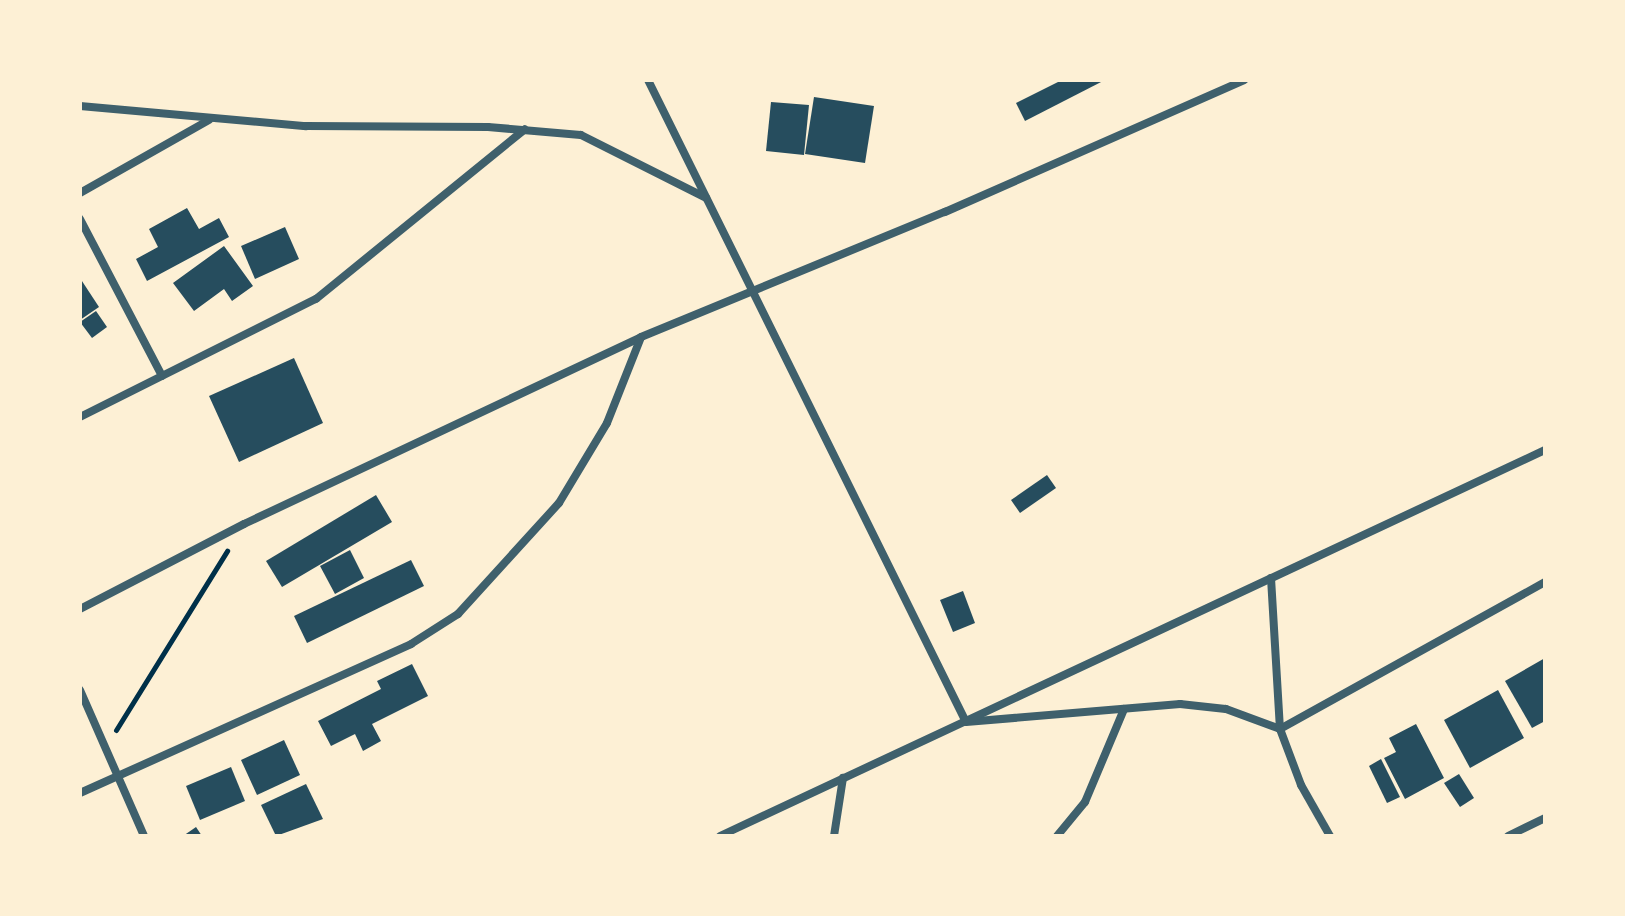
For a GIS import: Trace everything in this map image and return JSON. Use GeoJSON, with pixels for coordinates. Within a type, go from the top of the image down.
{"type":"FeatureCollection","features":[{"type":"Feature","properties":{"kind":"street"},"geometry":{"type":"LineString","coordinates":[[648,80],[966,722]]}},
{"type":"Feature","properties":{"kind":"street"},"geometry":{"type":"LineString","coordinates":[[80,609],[244,524],[641,337],[755,292],[1244,80]]}},
{"type":"Feature","properties":{"kind":"street"},"geometry":{"type":"LineString","coordinates":[[80,106],[210,120],[357,128],[525,129],[581,135],[706,199]]}},
{"type":"Feature","properties":{"kind":"street"},"geometry":{"type":"LineString","coordinates":[[80,193],[210,120]]}},
{"type":"Feature","properties":{"kind":"street"},"geometry":{"type":"LineString","coordinates":[[80,417],[316,299],[525,129]]}},
{"type":"Feature","properties":{"kind":"street"},"geometry":{"type":"LineString","coordinates":[[80,219],[162,376]]}},
{"type":"Feature","properties":{"kind":"street"},"geometry":{"type":"LineString","coordinates":[[80,793],[411,644],[458,614],[559,503],[607,423],[641,337]]}},
{"type":"Feature","properties":{"kind":"street"},"geometry":{"type":"LineString","coordinates":[[720,836],[1545,450]]}},
{"type":"Feature","properties":{"kind":"street"},"geometry":{"type":"LineString","coordinates":[[1271,578],[1280,729],[1301,785],[1330,836]]}},
{"type":"Feature","properties":{"kind":"street"},"geometry":{"type":"LineString","coordinates":[[966,722],[1180,704],[1226,709],[1280,729],[1545,582]]}},
{"type":"Feature","properties":{"kind":"street"},"geometry":{"type":"LineString","coordinates":[[80,690],[144,836]]}},
{"type":"Feature","properties":{"kind":"street"},"geometry":{"type":"LineString","coordinates":[[1057,836],[1085,802],[1124,709]]}},
{"type":"Feature","properties":{"kind":"street"},"geometry":{"type":"LineString","coordinates":[[834,836],[843,778]]}},
{"type":"Feature","properties":{"kind":"street"},"geometry":{"type":"LineString","coordinates":[[1508,836],[1545,818]]}},
{"type":"Feature","properties":{"kind":"path"},"geometry":{"type":"LineString","coordinates":[[105,748],[244,524]]}},
{"type":"Feature","properties":{"kind":"building"},"geometry":{"type":"Polygon","coordinates":[[[1062,80],[1105,80],[1025,121],[1016,103],[1062,80]]]}},
{"type":"Feature","properties":{"kind":"building"},"geometry":{"type":"Polygon","coordinates":[[[814,97],[874,106],[865,163],[805,154],[814,97]]]}},
{"type":"Feature","properties":{"kind":"building"},"geometry":{"type":"Polygon","coordinates":[[[771,102],[809,105],[804,155],[766,151],[771,102]]]}},
{"type":"Feature","properties":{"kind":"building"},"geometry":{"type":"Polygon","coordinates":[[[187,208],[199,229],[219,218],[229,237],[147,281],[136,259],[158,247],[149,229],[187,208]]]}},
{"type":"Feature","properties":{"kind":"building"},"geometry":{"type":"Polygon","coordinates":[[[285,227],[299,259],[255,279],[241,246],[285,227]]]}},
{"type":"Feature","properties":{"kind":"building"},"geometry":{"type":"Polygon","coordinates":[[[224,246],[253,286],[232,301],[224,289],[194,311],[173,283],[224,246]]]}},
{"type":"Feature","properties":{"kind":"building"},"geometry":{"type":"Polygon","coordinates":[[[80,278],[99,307],[80,320],[80,278]]]}},
{"type":"Feature","properties":{"kind":"building"},"geometry":{"type":"Polygon","coordinates":[[[96,311],[107,327],[92,338],[80,322],[96,311]]]}},
{"type":"Feature","properties":{"kind":"building"},"geometry":{"type":"Polygon","coordinates":[[[294,358],[323,423],[239,462],[209,396],[294,358]]]}},
{"type":"Feature","properties":{"kind":"building"},"geometry":{"type":"Polygon","coordinates":[[[1047,475],[1056,488],[1020,513],[1011,500],[1047,475]]]}},
{"type":"Feature","properties":{"kind":"building"},"geometry":{"type":"Polygon","coordinates":[[[376,495],[392,522],[282,587],[266,561],[376,495]]]}},
{"type":"Feature","properties":{"kind":"building"},"geometry":{"type":"Polygon","coordinates":[[[350,550],[364,578],[335,594],[320,566],[350,550]]]}},
{"type":"Feature","properties":{"kind":"building"},"geometry":{"type":"Polygon","coordinates":[[[411,560],[424,586],[307,643],[294,616],[411,560]]]}},
{"type":"Feature","properties":{"kind":"building"},"geometry":{"type":"Polygon","coordinates":[[[963,591],[975,623],[953,632],[940,600],[963,591]]]}},
{"type":"Feature","properties":{"kind":"building"},"geometry":{"type":"Polygon","coordinates":[[[1545,658],[1545,721],[1532,728],[1505,681],[1545,658]]]}},
{"type":"Feature","properties":{"kind":"building"},"geometry":{"type":"Polygon","coordinates":[[[412,664],[428,696],[372,724],[381,741],[363,751],[355,734],[331,746],[318,721],[381,689],[377,681],[412,664]]]}},
{"type":"Feature","properties":{"kind":"building"},"geometry":{"type":"Polygon","coordinates":[[[1498,690],[1524,738],[1470,768],[1444,720],[1498,690]]]}},
{"type":"Feature","properties":{"kind":"building"},"geometry":{"type":"Polygon","coordinates":[[[1416,724],[1444,778],[1405,799],[1384,758],[1396,752],[1389,738],[1416,724]]]}},
{"type":"Feature","properties":{"kind":"building"},"geometry":{"type":"Polygon","coordinates":[[[284,740],[300,775],[257,795],[241,760],[284,740]]]}},
{"type":"Feature","properties":{"kind":"building"},"geometry":{"type":"Polygon","coordinates":[[[1381,759],[1400,797],[1387,803],[1369,766],[1381,759]]]}},
{"type":"Feature","properties":{"kind":"building"},"geometry":{"type":"Polygon","coordinates":[[[231,767],[245,801],[200,820],[186,786],[231,767]]]}},
{"type":"Feature","properties":{"kind":"building"},"geometry":{"type":"Polygon","coordinates":[[[1459,774],[1474,798],[1460,807],[1444,783],[1459,774]]]}},
{"type":"Feature","properties":{"kind":"building"},"geometry":{"type":"Polygon","coordinates":[[[306,784],[323,819],[276,836],[261,805],[306,784]]]}},
{"type":"Feature","properties":{"kind":"building"},"geometry":{"type":"Polygon","coordinates":[[[196,827],[202,836],[183,836],[196,827]]]}}]}
